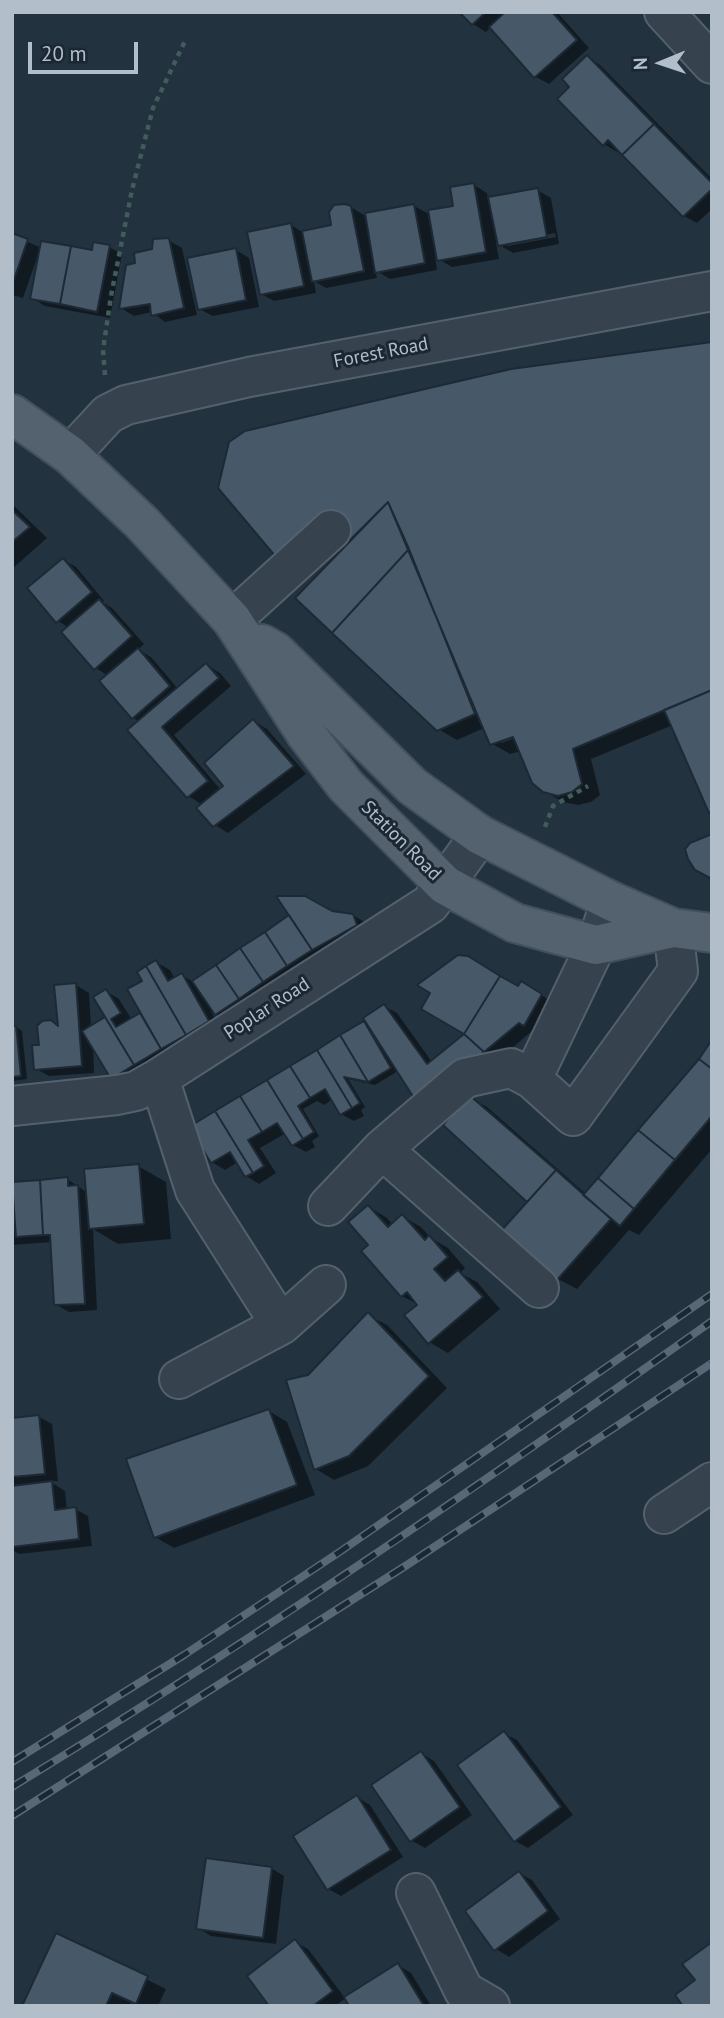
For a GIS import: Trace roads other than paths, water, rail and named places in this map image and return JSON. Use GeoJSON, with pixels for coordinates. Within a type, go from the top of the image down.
{"type":"FeatureCollection","features":[{"type":"Feature","properties":{"kind":"main road","name":"Station Road"},"geometry":{"type":"LineString","coordinates":[[12,414],[70,455],[142,523],[237,626],[306,734],[346,786],[446,885],[515,923],[596,945],[673,928]]}},
{"type":"Feature","properties":{"kind":"main road","name":"Station Road"},"geometry":{"type":"LineString","coordinates":[[237,626],[276,652],[412,786],[480,835],[611,901],[673,928],[712,933]]}},
{"type":"Feature","properties":{"kind":"street"},"geometry":{"type":"LineString","coordinates":[[664,12],[712,64]]}},
{"type":"Feature","properties":{"kind":"street","name":"Forest Road"},"geometry":{"type":"LineString","coordinates":[[70,455],[108,414],[126,405],[249,377],[712,291]]}},
{"type":"Feature","properties":{"kind":"street"},"geometry":{"type":"LineString","coordinates":[[237,626],[331,530]]}},
{"type":"Feature","properties":{"kind":"street","name":"Poplar Road"},"geometry":{"type":"LineString","coordinates":[[12,1106],[117,1095],[136,1091],[159,1078],[429,904],[446,885],[480,835]]}},
{"type":"Feature","properties":{"kind":"street"},"geometry":{"type":"LineString","coordinates":[[532,1079],[596,945],[611,901]]}},
{"type":"Feature","properties":{"kind":"street"},"geometry":{"type":"LineString","coordinates":[[328,1206],[382,1149],[465,1078],[511,1068],[532,1079],[573,1116],[678,971],[673,928]]}},
{"type":"Feature","properties":{"kind":"street"},"geometry":{"type":"LineString","coordinates":[[159,1078],[195,1190],[281,1325]]}},
{"type":"Feature","properties":{"kind":"street"},"geometry":{"type":"LineString","coordinates":[[382,1149],[538,1288]]}},
{"type":"Feature","properties":{"kind":"street"},"geometry":{"type":"LineString","coordinates":[[179,1379],[281,1325],[326,1285]]}},
{"type":"Feature","properties":{"kind":"street"},"geometry":{"type":"LineString","coordinates":[[664,1514],[712,1482]]}},
{"type":"Feature","properties":{"kind":"street"},"geometry":{"type":"LineString","coordinates":[[416,1893],[464,1991],[490,2006]]}},
{"type":"Feature","properties":{"kind":"railway"},"geometry":{"type":"LineString","coordinates":[[12,1762],[184,1655],[341,1551],[712,1294]]}},
{"type":"Feature","properties":{"kind":"railway"},"geometry":{"type":"LineString","coordinates":[[12,1787],[278,1619],[540,1442],[712,1321]]}},
{"type":"Feature","properties":{"kind":"railway"},"geometry":{"type":"LineString","coordinates":[[12,1816],[407,1565],[712,1363]]}}]}
